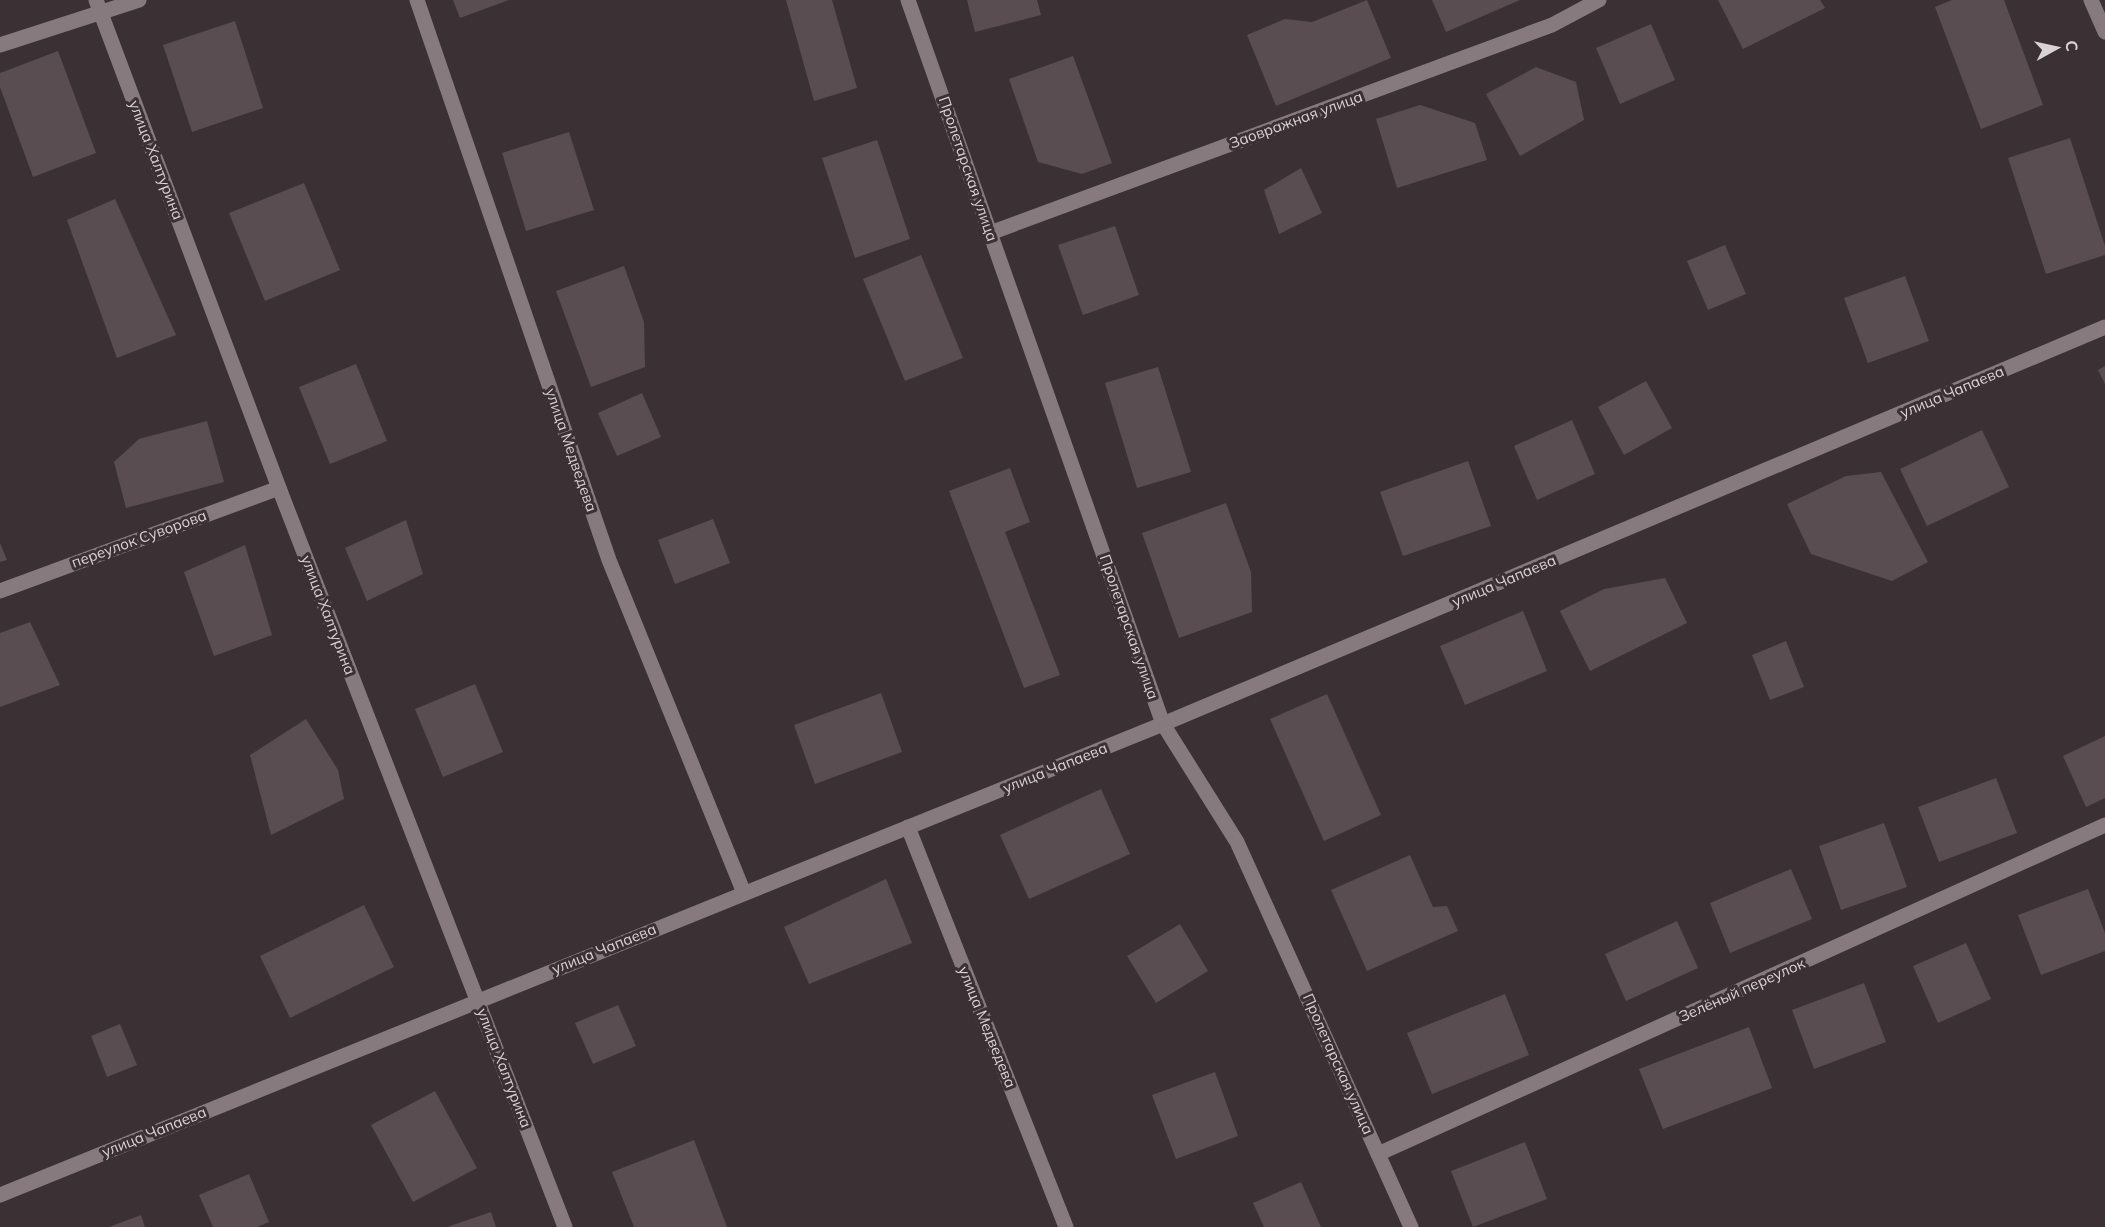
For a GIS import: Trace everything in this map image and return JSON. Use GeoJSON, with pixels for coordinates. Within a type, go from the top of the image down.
{"type":"FeatureCollection","features":[{"type":"Feature","properties":{"kind":"street"},"geometry":{"type":"LineString","coordinates":[[0,45],[98,7],[139,0]]}},
{"type":"Feature","properties":{"kind":"street","name":"улица Медведева"},"geometry":{"type":"LineString","coordinates":[[417,0],[609,560],[744,893]]}},
{"type":"Feature","properties":{"kind":"street","name":"Пролетарская улица"},"geometry":{"type":"LineString","coordinates":[[908,0],[1163,724],[1237,842],[1411,1227]]}},
{"type":"Feature","properties":{"kind":"street","name":"Заовражная улица"},"geometry":{"type":"LineString","coordinates":[[990,233],[1552,25],[1599,0]]}},
{"type":"Feature","properties":{"kind":"street"},"geometry":{"type":"LineString","coordinates":[[2091,0],[2105,32]]}},
{"type":"Feature","properties":{"kind":"street","name":"улица Халтурина"},"geometry":{"type":"LineString","coordinates":[[98,7],[279,488],[565,1227]]}},
{"type":"Feature","properties":{"kind":"street","name":"улица Чапаева"},"geometry":{"type":"LineString","coordinates":[[0,1195],[1163,724],[2105,327]]}},
{"type":"Feature","properties":{"kind":"street","name":"переулок Суворова"},"geometry":{"type":"LineString","coordinates":[[0,591],[279,488]]}},
{"type":"Feature","properties":{"kind":"street","name":"Зелёный переулок"},"geometry":{"type":"LineString","coordinates":[[1378,1154],[2105,825]]}},
{"type":"Feature","properties":{"kind":"street","name":"улица Медведева"},"geometry":{"type":"LineString","coordinates":[[908,827],[1066,1227]]}},
{"type":"Feature","properties":{"kind":"building"},"geometry":{"type":"Polygon","coordinates":[[[453,0],[509,0],[460,18],[453,0]]]}},
{"type":"Feature","properties":{"kind":"building"},"geometry":{"type":"Polygon","coordinates":[[[786,0],[832,0],[857,88],[814,101],[786,0]]]}},
{"type":"Feature","properties":{"kind":"building"},"geometry":{"type":"Polygon","coordinates":[[[967,0],[1037,0],[1041,15],[975,32],[967,0]]]}},
{"type":"Feature","properties":{"kind":"building"},"geometry":{"type":"Polygon","coordinates":[[[1367,0],[1391,58],[1276,106],[1247,35],[1285,19],[1312,22],[1367,0]]]}},
{"type":"Feature","properties":{"kind":"building"},"geometry":{"type":"Polygon","coordinates":[[[1432,0],[1520,0],[1446,32],[1432,0]]]}},
{"type":"Feature","properties":{"kind":"building"},"geometry":{"type":"Polygon","coordinates":[[[1718,0],[1820,0],[1825,8],[1743,49],[1718,0]]]}},
{"type":"Feature","properties":{"kind":"building"},"geometry":{"type":"Polygon","coordinates":[[[1952,0],[2004,0],[2043,105],[1981,129],[1935,7],[1952,0]]]}},
{"type":"Feature","properties":{"kind":"building"},"geometry":{"type":"Polygon","coordinates":[[[235,21],[263,108],[192,132],[163,45],[235,21]]]}},
{"type":"Feature","properties":{"kind":"building"},"geometry":{"type":"Polygon","coordinates":[[[1651,24],[1675,80],[1620,104],[1596,48],[1651,24]]]}},
{"type":"Feature","properties":{"kind":"building"},"geometry":{"type":"Polygon","coordinates":[[[58,51],[96,153],[33,177],[0,87],[0,73],[58,51]]]}},
{"type":"Feature","properties":{"kind":"building"},"geometry":{"type":"Polygon","coordinates":[[[1073,56],[1112,163],[1082,174],[1038,162],[1009,79],[1073,56]]]}},
{"type":"Feature","properties":{"kind":"building"},"geometry":{"type":"Polygon","coordinates":[[[1536,67],[1576,82],[1584,120],[1520,156],[1486,94],[1536,67]]]}},
{"type":"Feature","properties":{"kind":"building"},"geometry":{"type":"Polygon","coordinates":[[[1420,105],[1475,123],[1487,160],[1397,188],[1376,119],[1420,105]]]}},
{"type":"Feature","properties":{"kind":"building"},"geometry":{"type":"Polygon","coordinates":[[[569,132],[594,210],[526,231],[502,153],[569,132]]]}},
{"type":"Feature","properties":{"kind":"building"},"geometry":{"type":"Polygon","coordinates":[[[2070,138],[2105,246],[2105,255],[2046,274],[2008,158],[2070,138]]]}},
{"type":"Feature","properties":{"kind":"building"},"geometry":{"type":"Polygon","coordinates":[[[877,140],[910,239],[855,258],[822,158],[877,140]]]}},
{"type":"Feature","properties":{"kind":"building"},"geometry":{"type":"Polygon","coordinates":[[[1301,168],[1322,213],[1279,234],[1264,190],[1301,168]]]}},
{"type":"Feature","properties":{"kind":"building"},"geometry":{"type":"Polygon","coordinates":[[[304,183],[340,270],[265,301],[229,213],[304,183]]]}},
{"type":"Feature","properties":{"kind":"building"},"geometry":{"type":"Polygon","coordinates":[[[115,199],[176,335],[117,358],[67,220],[115,199]]]}},
{"type":"Feature","properties":{"kind":"building"},"geometry":{"type":"Polygon","coordinates":[[[1115,226],[1139,295],[1083,315],[1058,245],[1115,226]]]}},
{"type":"Feature","properties":{"kind":"building"},"geometry":{"type":"Polygon","coordinates":[[[1725,245],[1746,294],[1708,310],[1687,261],[1725,245]]]}},
{"type":"Feature","properties":{"kind":"building"},"geometry":{"type":"Polygon","coordinates":[[[921,255],[963,358],[905,381],[863,279],[921,255]]]}},
{"type":"Feature","properties":{"kind":"building"},"geometry":{"type":"Polygon","coordinates":[[[624,266],[644,322],[645,367],[591,387],[556,291],[624,266]]]}},
{"type":"Feature","properties":{"kind":"building"},"geometry":{"type":"Polygon","coordinates":[[[1905,276],[1929,341],[1868,363],[1844,298],[1905,276]]]}},
{"type":"Feature","properties":{"kind":"building"},"geometry":{"type":"Polygon","coordinates":[[[356,364],[387,441],[330,464],[299,387],[356,364]]]}},
{"type":"Feature","properties":{"kind":"building"},"geometry":{"type":"Polygon","coordinates":[[[2105,366],[2105,384],[2098,370],[2105,366]]]}},
{"type":"Feature","properties":{"kind":"building"},"geometry":{"type":"Polygon","coordinates":[[[1158,367],[1191,472],[1137,488],[1105,383],[1158,367]]]}},
{"type":"Feature","properties":{"kind":"building"},"geometry":{"type":"Polygon","coordinates":[[[1646,381],[1672,428],[1624,455],[1598,407],[1646,381]]]}},
{"type":"Feature","properties":{"kind":"building"},"geometry":{"type":"Polygon","coordinates":[[[642,393],[661,437],[617,456],[598,413],[642,393]]]}},
{"type":"Feature","properties":{"kind":"building"},"geometry":{"type":"Polygon","coordinates":[[[1572,420],[1595,474],[1537,500],[1514,446],[1572,420]]]}},
{"type":"Feature","properties":{"kind":"building"},"geometry":{"type":"Polygon","coordinates":[[[207,421],[224,482],[126,508],[114,462],[139,439],[207,421]]]}},
{"type":"Feature","properties":{"kind":"building"},"geometry":{"type":"Polygon","coordinates":[[[1982,430],[2009,487],[1927,526],[1900,469],[1982,430]]]}},
{"type":"Feature","properties":{"kind":"building"},"geometry":{"type":"Polygon","coordinates":[[[1468,461],[1491,526],[1403,556],[1380,492],[1468,461]]]}},
{"type":"Feature","properties":{"kind":"building"},"geometry":{"type":"Polygon","coordinates":[[[1010,468],[1030,522],[1005,532],[1060,675],[1024,688],[949,491],[1010,468]]]}},
{"type":"Feature","properties":{"kind":"building"},"geometry":{"type":"Polygon","coordinates":[[[1881,472],[1928,562],[1892,581],[1811,554],[1787,504],[1846,476],[1881,472]]]}},
{"type":"Feature","properties":{"kind":"building"},"geometry":{"type":"Polygon","coordinates":[[[1226,503],[1251,572],[1252,612],[1179,638],[1142,533],[1226,503]]]}},
{"type":"Feature","properties":{"kind":"building"},"geometry":{"type":"Polygon","coordinates":[[[713,519],[730,563],[675,584],[658,540],[713,519]]]}},
{"type":"Feature","properties":{"kind":"building"},"geometry":{"type":"Polygon","coordinates":[[[406,520],[423,574],[367,601],[345,548],[406,520]]]}},
{"type":"Feature","properties":{"kind":"building"},"geometry":{"type":"Polygon","coordinates":[[[0,543],[7,560],[0,562],[0,543]]]}},
{"type":"Feature","properties":{"kind":"building"},"geometry":{"type":"Polygon","coordinates":[[[245,545],[272,635],[214,656],[184,572],[245,545]]]}},
{"type":"Feature","properties":{"kind":"building"},"geometry":{"type":"Polygon","coordinates":[[[1665,578],[1687,623],[1590,671],[1560,611],[1604,589],[1665,578]]]}},
{"type":"Feature","properties":{"kind":"building"},"geometry":{"type":"Polygon","coordinates":[[[1523,611],[1547,671],[1465,705],[1440,646],[1523,611]]]}},
{"type":"Feature","properties":{"kind":"building"},"geometry":{"type":"Polygon","coordinates":[[[30,622],[60,685],[0,707],[0,633],[30,622]]]}},
{"type":"Feature","properties":{"kind":"building"},"geometry":{"type":"Polygon","coordinates":[[[1786,641],[1804,687],[1770,700],[1752,655],[1786,641]]]}},
{"type":"Feature","properties":{"kind":"building"},"geometry":{"type":"Polygon","coordinates":[[[475,684],[503,752],[443,777],[415,709],[475,684]]]}},
{"type":"Feature","properties":{"kind":"building"},"geometry":{"type":"Polygon","coordinates":[[[881,693],[902,752],[815,784],[794,725],[881,693]]]}},
{"type":"Feature","properties":{"kind":"building"},"geometry":{"type":"Polygon","coordinates":[[[1327,694],[1381,815],[1324,841],[1270,719],[1327,694]]]}},
{"type":"Feature","properties":{"kind":"building"},"geometry":{"type":"Polygon","coordinates":[[[306,719],[338,770],[344,799],[271,835],[250,755],[306,719]]]}},
{"type":"Feature","properties":{"kind":"building"},"geometry":{"type":"Polygon","coordinates":[[[2105,736],[2105,798],[2086,807],[2063,756],[2105,736]]]}},
{"type":"Feature","properties":{"kind":"building"},"geometry":{"type":"Polygon","coordinates":[[[1996,778],[2017,833],[1939,862],[1918,807],[1996,778]]]}},
{"type":"Feature","properties":{"kind":"building"},"geometry":{"type":"Polygon","coordinates":[[[1101,789],[1130,854],[1029,899],[1000,835],[1101,789]]]}},
{"type":"Feature","properties":{"kind":"building"},"geometry":{"type":"Polygon","coordinates":[[[1884,823],[1907,887],[1841,910],[1819,846],[1884,823]]]}},
{"type":"Feature","properties":{"kind":"building"},"geometry":{"type":"Polygon","coordinates":[[[1410,855],[1433,907],[1447,906],[1458,931],[1367,971],[1331,890],[1410,855]]]}},
{"type":"Feature","properties":{"kind":"building"},"geometry":{"type":"Polygon","coordinates":[[[1791,869],[1812,919],[1730,953],[1710,903],[1791,869]]]}},
{"type":"Feature","properties":{"kind":"building"},"geometry":{"type":"Polygon","coordinates":[[[886,879],[912,943],[809,984],[784,927],[886,879]]]}},
{"type":"Feature","properties":{"kind":"building"},"geometry":{"type":"Polygon","coordinates":[[[2088,889],[2105,933],[2105,951],[2041,975],[2018,915],[2088,889]]]}},
{"type":"Feature","properties":{"kind":"building"},"geometry":{"type":"Polygon","coordinates":[[[364,905],[394,967],[290,1018],[260,956],[364,905]]]}},
{"type":"Feature","properties":{"kind":"building"},"geometry":{"type":"Polygon","coordinates":[[[1677,921],[1698,968],[1626,1001],[1605,954],[1677,921]]]}},
{"type":"Feature","properties":{"kind":"building"},"geometry":{"type":"Polygon","coordinates":[[[1180,924],[1208,971],[1156,1003],[1127,956],[1180,924]]]}},
{"type":"Feature","properties":{"kind":"building"},"geometry":{"type":"Polygon","coordinates":[[[1966,943],[1991,999],[1938,1023],[1913,966],[1966,943]]]}},
{"type":"Feature","properties":{"kind":"building"},"geometry":{"type":"Polygon","coordinates":[[[1864,983],[1886,1042],[1814,1069],[1792,1010],[1864,983]]]}},
{"type":"Feature","properties":{"kind":"building"},"geometry":{"type":"Polygon","coordinates":[[[1505,994],[1529,1055],[1432,1094],[1407,1033],[1505,994]]]}},
{"type":"Feature","properties":{"kind":"building"},"geometry":{"type":"Polygon","coordinates":[[[618,1005],[636,1046],[593,1064],[575,1023],[618,1005]]]}},
{"type":"Feature","properties":{"kind":"building"},"geometry":{"type":"Polygon","coordinates":[[[120,1024],[137,1065],[107,1077],[91,1036],[120,1024]]]}},
{"type":"Feature","properties":{"kind":"building"},"geometry":{"type":"Polygon","coordinates":[[[1749,1027],[1772,1088],[1663,1129],[1639,1069],[1749,1027]]]}},
{"type":"Feature","properties":{"kind":"building"},"geometry":{"type":"Polygon","coordinates":[[[1215,1072],[1238,1136],[1176,1159],[1152,1095],[1215,1072]]]}},
{"type":"Feature","properties":{"kind":"building"},"geometry":{"type":"Polygon","coordinates":[[[435,1091],[477,1168],[413,1202],[371,1125],[435,1091]]]}},
{"type":"Feature","properties":{"kind":"building"},"geometry":{"type":"Polygon","coordinates":[[[694,1140],[727,1227],[634,1227],[612,1172],[694,1140]]]}},
{"type":"Feature","properties":{"kind":"building"},"geometry":{"type":"Polygon","coordinates":[[[1525,1142],[1547,1199],[1473,1227],[1451,1171],[1525,1142]]]}},
{"type":"Feature","properties":{"kind":"building"},"geometry":{"type":"Polygon","coordinates":[[[249,1174],[269,1222],[257,1227],[213,1227],[199,1195],[249,1174]]]}},
{"type":"Feature","properties":{"kind":"building"},"geometry":{"type":"Polygon","coordinates":[[[1301,1182],[1321,1227],[1264,1227],[1253,1203],[1301,1182]]]}},
{"type":"Feature","properties":{"kind":"building"},"geometry":{"type":"Polygon","coordinates":[[[491,1212],[496,1227],[447,1227],[491,1212]]]}},
{"type":"Feature","properties":{"kind":"building"},"geometry":{"type":"Polygon","coordinates":[[[141,1215],[145,1227],[109,1227],[141,1215]]]}}]}
